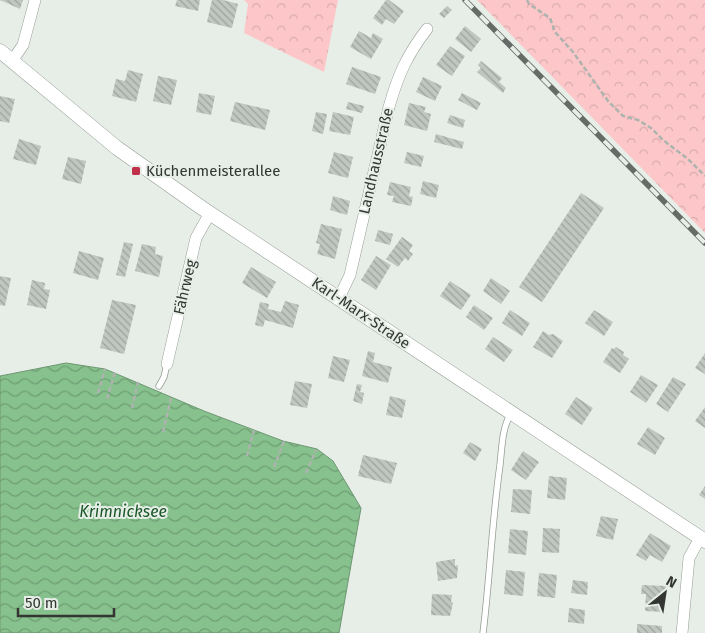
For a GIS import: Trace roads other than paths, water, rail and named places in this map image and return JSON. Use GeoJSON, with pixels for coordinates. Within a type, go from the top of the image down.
{"type":"FeatureCollection","features":[{"type":"Feature","properties":{"kind":"street"},"geometry":{"type":"LineString","coordinates":[[12,61],[23,45],[35,0]]}},
{"type":"Feature","properties":{"kind":"street","name":"Landhausstraße"},"geometry":{"type":"LineString","coordinates":[[340,298],[350,275],[396,79],[414,46],[427,29]]}},
{"type":"Feature","properties":{"kind":"street","name":"Karl-Marx-Straße"},"geometry":{"type":"LineString","coordinates":[[0,51],[129,157],[210,213],[703,539]]}},
{"type":"Feature","properties":{"kind":"street","name":"Fährweg"},"geometry":{"type":"LineString","coordinates":[[167,364],[196,238],[210,213]]}},
{"type":"Feature","properties":{"kind":"street"},"geometry":{"type":"LineString","coordinates":[[682,633],[689,558],[703,539]]}},
{"type":"Feature","properties":{"kind":"lane"},"geometry":{"type":"LineString","coordinates":[[158,386],[164,377],[167,364]]}},
{"type":"Feature","properties":{"kind":"lane"},"geometry":{"type":"LineString","coordinates":[[483,633],[489,589],[497,481],[506,423],[512,413]]}},
{"type":"Feature","properties":{"kind":"water","name":"Krimnicksee"},"geometry":{"type":"Polygon","coordinates":[[[66,363],[105,369],[204,411],[283,441],[317,449],[333,461],[361,508],[339,633],[0,633],[0,376],[66,363]]]}},
{"type":"Feature","properties":{"kind":"railway"},"geometry":{"type":"LineString","coordinates":[[465,0],[705,243]]}},
{"type":"Feature","properties":{"kind":"place","name":"Küchenmeisterallee"},"geometry":{"type":"Point","coordinates":[136,171]}}]}
